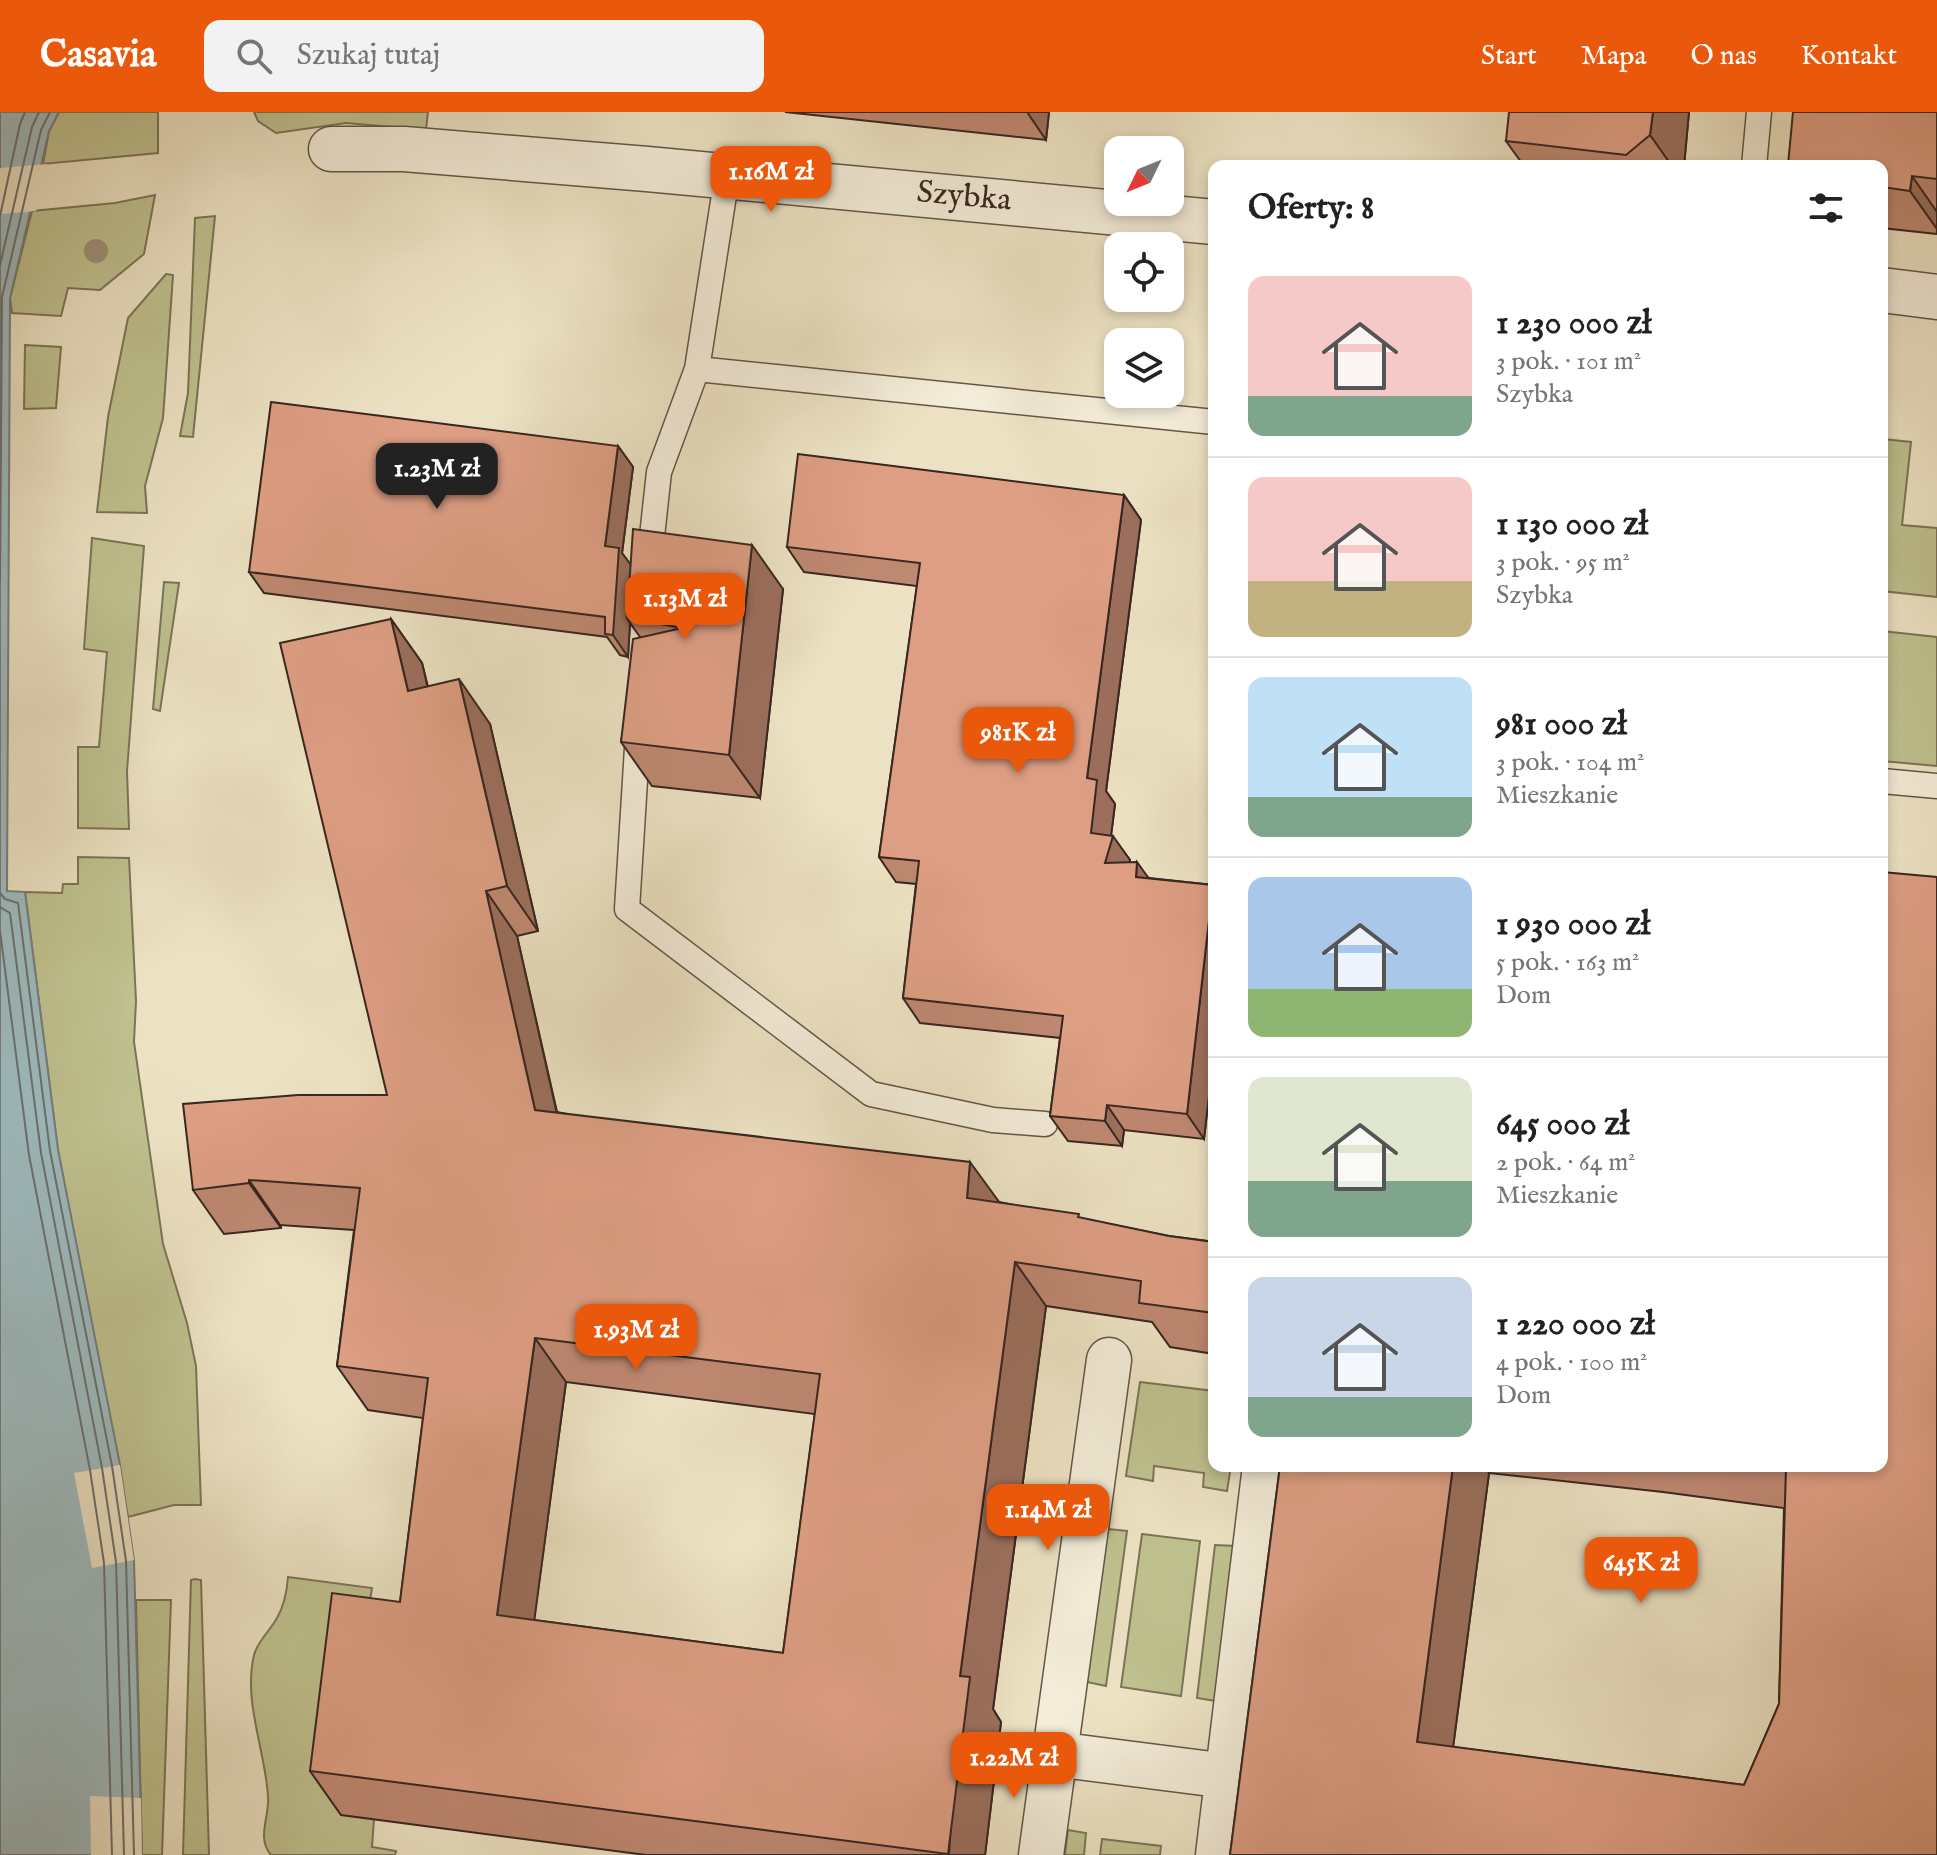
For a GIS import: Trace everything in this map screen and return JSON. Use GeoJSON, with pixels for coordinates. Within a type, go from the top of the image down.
{"type":"FeatureCollection","features":[{"type":"Feature","properties":{"kind":"street","name":"Szybka"},"geometry":{"type":"LineString","coordinates":[[331,149],[404,149],[1208,221]]}},
{"type":"Feature","properties":{"kind":"street"},"geometry":{"type":"LineString","coordinates":[[1888,291],[1937,297]]}},
{"type":"Feature","properties":{"kind":"street"},"geometry":{"type":"LineString","coordinates":[[1041,1855],[1109,1360]]}},
{"type":"Feature","properties":{"kind":"street"},"geometry":{"type":"LineString","coordinates":[[1218,1855],[1264,1472]]}},
{"type":"Feature","properties":{"kind":"street"},"geometry":{"type":"LineString","coordinates":[[1055,1754],[1227,1776]]}},
{"type":"Feature","properties":{"kind":"lane"},"geometry":{"type":"LineString","coordinates":[[1755,160],[1759,112]]}},
{"type":"Feature","properties":{"kind":"lane"},"geometry":{"type":"LineString","coordinates":[[647,584],[659,472],[697,369],[727,176]]}},
{"type":"Feature","properties":{"kind":"lane"},"geometry":{"type":"LineString","coordinates":[[697,369],[1208,421]]}},
{"type":"Feature","properties":{"kind":"lane"},"geometry":{"type":"LineString","coordinates":[[640,708],[627,909],[871,1094],[993,1120],[1045,1124]]}},
{"type":"Feature","properties":{"kind":"lane"},"geometry":{"type":"LineString","coordinates":[[1888,782],[1937,786]]}},
{"type":"Feature","properties":{"kind":"green space"},"geometry":{"type":"Polygon","coordinates":[[[59,112],[158,112],[158,153],[43,164],[49,131],[59,112]]]}},
{"type":"Feature","properties":{"kind":"green space"},"geometry":{"type":"Polygon","coordinates":[[[254,112],[428,112],[426,130],[346,123],[276,133],[258,121],[254,112]]]}},
{"type":"Feature","properties":{"kind":"green space"},"geometry":{"type":"Polygon","coordinates":[[[155,195],[144,254],[100,290],[68,288],[61,316],[12,313],[10,298],[32,211],[115,203],[155,195]]]}},
{"type":"Feature","properties":{"kind":"green space"},"geometry":{"type":"Polygon","coordinates":[[[215,216],[193,437],[180,436],[188,393],[195,218],[215,216]]]}},
{"type":"Feature","properties":{"kind":"green space"},"geometry":{"type":"Polygon","coordinates":[[[166,274],[173,275],[163,418],[145,486],[147,513],[97,512],[108,417],[128,318],[166,274]]]}},
{"type":"Feature","properties":{"kind":"green space"},"geometry":{"type":"Polygon","coordinates":[[[25,345],[61,347],[56,408],[24,409],[25,345]]]}},
{"type":"Feature","properties":{"kind":"green space"},"geometry":{"type":"Polygon","coordinates":[[[1888,440],[1911,442],[1902,525],[1937,528],[1937,597],[1888,592],[1888,440]]]}},
{"type":"Feature","properties":{"kind":"green space"},"geometry":{"type":"Polygon","coordinates":[[[92,538],[144,546],[127,771],[129,829],[78,828],[78,747],[99,747],[107,652],[84,649],[92,538]]]}},
{"type":"Feature","properties":{"kind":"green space"},"geometry":{"type":"Polygon","coordinates":[[[164,582],[179,583],[160,711],[153,709],[164,582]]]}},
{"type":"Feature","properties":{"kind":"green space"},"geometry":{"type":"Polygon","coordinates":[[[1888,632],[1937,637],[1937,766],[1888,762],[1888,632]]]}},
{"type":"Feature","properties":{"kind":"green space"},"geometry":{"type":"Polygon","coordinates":[[[78,857],[129,858],[136,1001],[134,1042],[163,1244],[187,1323],[196,1366],[201,1505],[174,1505],[128,1517],[58,1150],[25,892],[62,893],[63,884],[78,884],[78,857]]]}},
{"type":"Feature","properties":{"kind":"green space"},"geometry":{"type":"Polygon","coordinates":[[[1140,1382],[1208,1390],[1208,1472],[1230,1472],[1227,1491],[1203,1487],[1204,1473],[1154,1466],[1153,1481],[1126,1476],[1140,1382]]]}},
{"type":"Feature","properties":{"kind":"green space"},"geometry":{"type":"Polygon","coordinates":[[[1108,1529],[1127,1531],[1106,1686],[1087,1682],[1108,1529]]]}},
{"type":"Feature","properties":{"kind":"green space"},"geometry":{"type":"Polygon","coordinates":[[[1142,1534],[1200,1541],[1181,1696],[1121,1687],[1142,1534]]]}},
{"type":"Feature","properties":{"kind":"green space"},"geometry":{"type":"Polygon","coordinates":[[[1215,1545],[1236,1546],[1216,1701],[1197,1698],[1215,1545]]]}},
{"type":"Feature","properties":{"kind":"green space"},"geometry":{"type":"Polygon","coordinates":[[[288,1577],[372,1588],[364,1638],[374,1819],[372,1847],[396,1851],[395,1855],[271,1855],[264,1841],[268,1796],[253,1708],[251,1673],[256,1650],[282,1608],[288,1577]]]}},
{"type":"Feature","properties":{"kind":"green space"},"geometry":{"type":"Polygon","coordinates":[[[191,1580],[201,1580],[209,1855],[183,1855],[191,1580]]]}},
{"type":"Feature","properties":{"kind":"green space"},"geometry":{"type":"Polygon","coordinates":[[[136,1600],[171,1600],[162,1855],[142,1855],[136,1600]]]}},
{"type":"Feature","properties":{"kind":"green space"},"geometry":{"type":"Polygon","coordinates":[[[1068,1830],[1086,1833],[1084,1855],[1065,1855],[1068,1830]]]}},
{"type":"Feature","properties":{"kind":"green space"},"geometry":{"type":"Polygon","coordinates":[[[1102,1839],[1161,1846],[1160,1855],[1100,1855],[1102,1839]]]}},
{"type":"Feature","properties":{"kind":"water"},"geometry":{"type":"Polygon","coordinates":[[[0,112],[59,112],[49,131],[10,298],[7,891],[25,892],[58,1150],[120,1465],[134,1560],[142,1855],[0,1855],[0,112]]]}},
{"type":"Feature","properties":{"kind":"pier"},"geometry":{"type":"Polygon","coordinates":[[[47,164],[36,211],[0,214],[0,168],[47,164]]]}},
{"type":"Feature","properties":{"kind":"pier"},"geometry":{"type":"Polygon","coordinates":[[[120,1465],[134,1560],[92,1568],[74,1473],[120,1465]]]}},
{"type":"Feature","properties":{"kind":"pier"},"geometry":{"type":"Polygon","coordinates":[[[90,1796],[141,1798],[142,1855],[91,1855],[90,1796]]]}},
{"type":"Feature","properties":{"kind":"building"},"geometry":{"type":"Polygon","coordinates":[[[1509,112],[1653,112],[1650,135],[1626,155],[1506,141],[1509,112]]]}},
{"type":"Feature","properties":{"kind":"building"},"geometry":{"type":"Polygon","coordinates":[[[1793,112],[1937,112],[1937,179],[1912,176],[1910,191],[1888,188],[1888,160],[1788,160],[1793,112]]]}},
{"type":"Feature","properties":{"kind":"building"},"geometry":{"type":"Polygon","coordinates":[[[271,402],[618,446],[605,546],[619,548],[613,635],[605,634],[605,617],[249,572],[271,402]]]}},
{"type":"Feature","properties":{"kind":"building"},"geometry":{"type":"Polygon","coordinates":[[[798,454],[1124,495],[1087,778],[1097,780],[1091,833],[1113,836],[1105,863],[1137,862],[1136,877],[1208,884],[1208,929],[1187,1114],[1107,1105],[1105,1121],[1050,1116],[1063,1016],[903,998],[919,861],[879,857],[920,563],[787,547],[798,454]]]}},
{"type":"Feature","properties":{"kind":"building"},"geometry":{"type":"Polygon","coordinates":[[[633,529],[752,545],[729,755],[621,742],[633,639],[682,628],[627,618],[633,529]]]}},
{"type":"Feature","properties":{"kind":"building"},"geometry":{"type":"Polygon","coordinates":[[[391,619],[408,691],[459,679],[507,886],[486,891],[535,1110],[970,1162],[967,1198],[1079,1214],[1078,1217],[1208,1241],[1208,1312],[1139,1303],[1141,1281],[1015,1262],[960,1676],[970,1677],[948,1854],[310,1771],[332,1593],[400,1602],[428,1378],[337,1366],[360,1188],[249,1180],[249,1183],[193,1190],[183,1104],[298,1095],[387,1095],[280,643],[391,619]],[[535,1338],[497,1615],[783,1653],[820,1374],[535,1338]]]}},
{"type":"Feature","properties":{"kind":"building"},"geometry":{"type":"Polygon","coordinates":[[[1888,873],[1937,877],[1937,1855],[1230,1855],[1279,1472],[1452,1472],[1417,1742],[1744,1785],[1779,1704],[1786,1472],[1888,1472],[1888,873]]]}}]}
